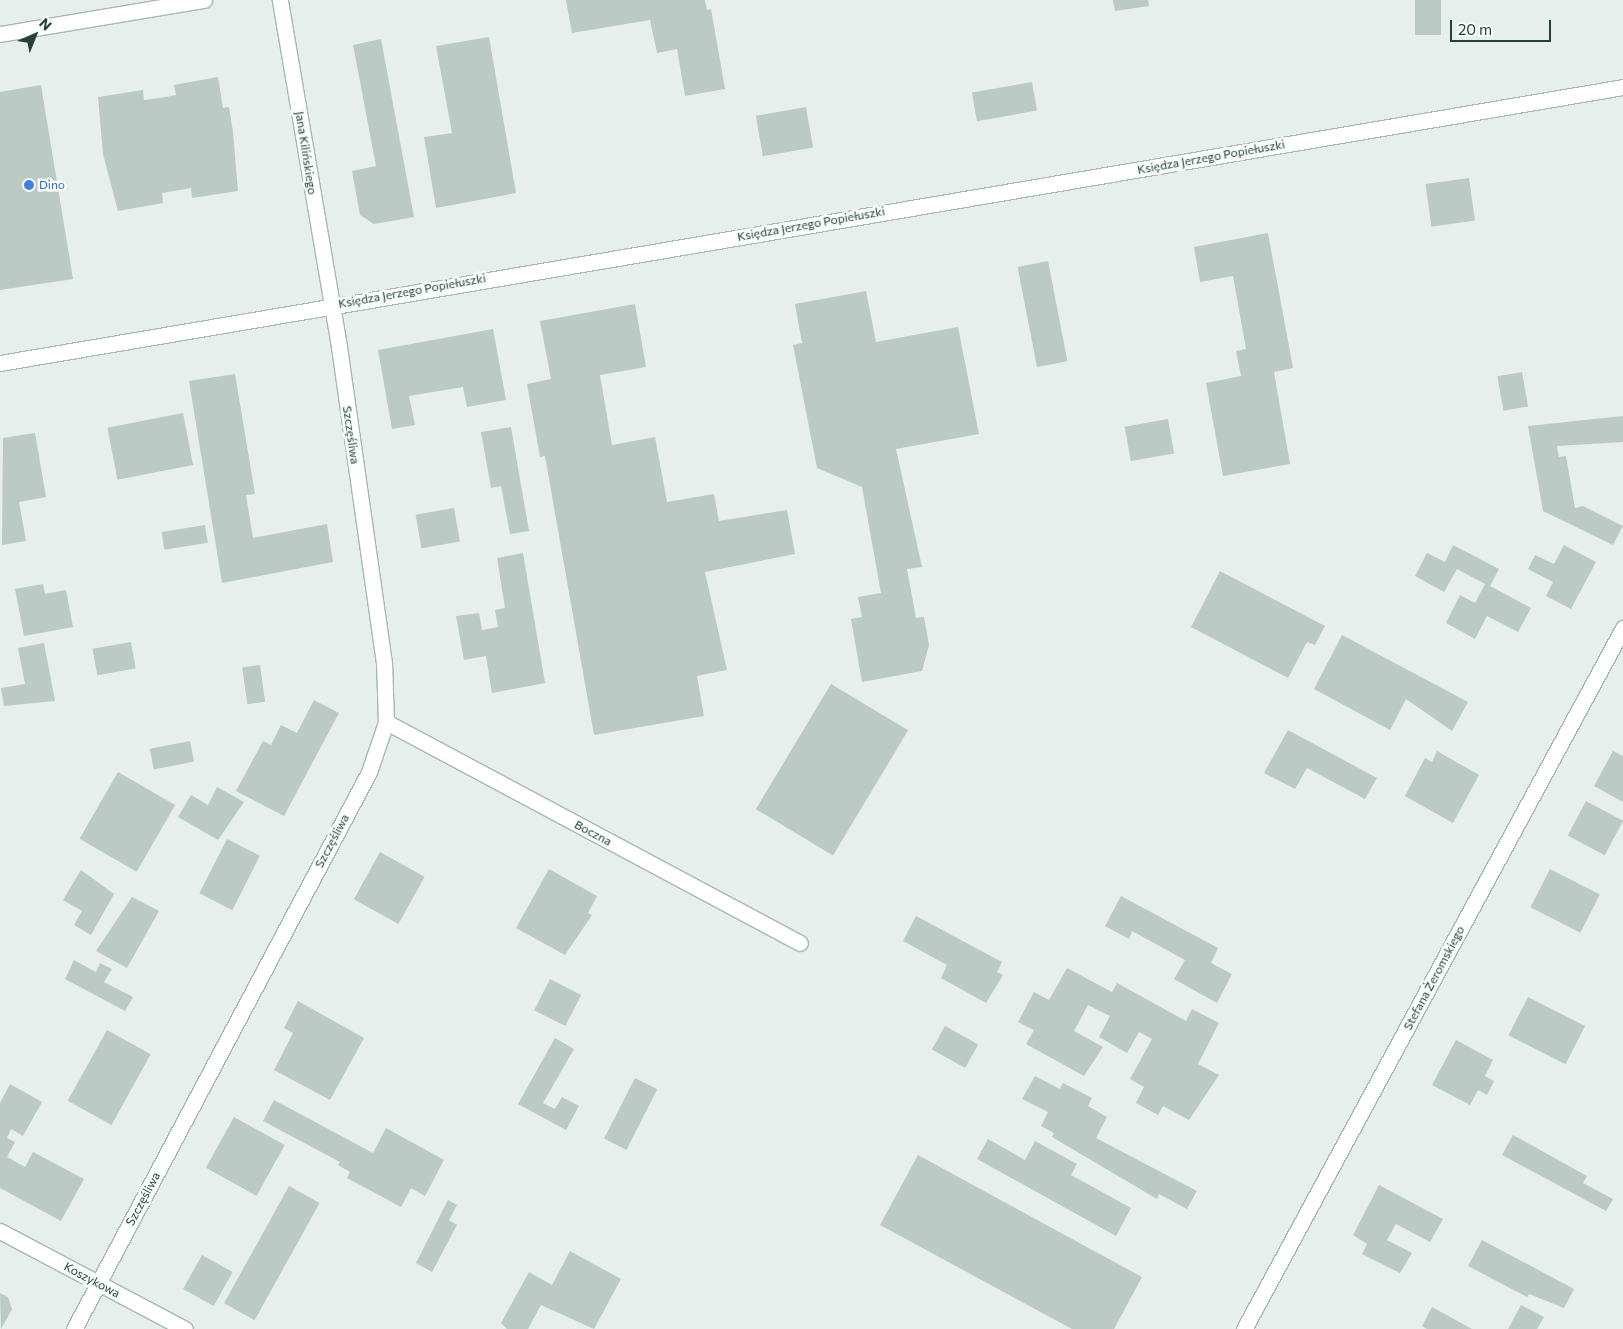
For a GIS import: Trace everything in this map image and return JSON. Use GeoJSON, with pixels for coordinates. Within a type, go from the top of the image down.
{"type":"FeatureCollection","features":[{"type":"Feature","properties":{"kind":"street"},"geometry":{"type":"LineString","coordinates":[[0,34],[204,0]]}},
{"type":"Feature","properties":{"kind":"street","name":"Jana Kilińskiego"},"geometry":{"type":"LineString","coordinates":[[280,0],[331,305]]}},
{"type":"Feature","properties":{"kind":"street","name":"Księdza Jerzego Popiełuszki"},"geometry":{"type":"LineString","coordinates":[[0,363],[331,305],[1622,91]]}},
{"type":"Feature","properties":{"kind":"street","name":"Szczęśliwa"},"geometry":{"type":"LineString","coordinates":[[74,1329],[369,772],[386,722],[384,663],[331,305]]}},
{"type":"Feature","properties":{"kind":"street","name":"Stefana Żeromskiego"},"geometry":{"type":"LineString","coordinates":[[1244,1329],[1623,628]]}},
{"type":"Feature","properties":{"kind":"street","name":"Boczna"},"geometry":{"type":"LineString","coordinates":[[386,722],[800,943]]}},
{"type":"Feature","properties":{"kind":"street","name":"Koszykowa"},"geometry":{"type":"LineString","coordinates":[[0,1231],[185,1329]]}},
{"type":"Feature","properties":{"kind":"building"},"geometry":{"type":"Polygon","coordinates":[[[566,0],[705,0],[707,10],[711,9],[725,89],[685,96],[677,49],[657,53],[650,20],[572,33],[566,0]]]}},
{"type":"Feature","properties":{"kind":"building"},"geometry":{"type":"Polygon","coordinates":[[[1113,0],[1148,0],[1149,6],[1115,11],[1113,0]]]}},
{"type":"Feature","properties":{"kind":"building"},"geometry":{"type":"Polygon","coordinates":[[[1415,0],[1441,0],[1441,35],[1415,35],[1415,0]]]}},
{"type":"Feature","properties":{"kind":"building"},"geometry":{"type":"Polygon","coordinates":[[[489,37],[516,193],[436,208],[424,137],[452,133],[436,46],[489,37]]]}},
{"type":"Feature","properties":{"kind":"building"},"geometry":{"type":"Polygon","coordinates":[[[381,39],[414,217],[374,224],[360,215],[352,171],[376,166],[353,45],[381,39]]]}},
{"type":"Feature","properties":{"kind":"building"},"geometry":{"type":"Polygon","coordinates":[[[218,77],[223,108],[229,107],[238,191],[192,198],[191,188],[162,193],[163,203],[118,211],[103,154],[98,97],[143,90],[144,100],[160,98],[176,95],[174,85],[218,77]]]}},
{"type":"Feature","properties":{"kind":"building"},"geometry":{"type":"Polygon","coordinates":[[[1032,82],[1037,111],[977,121],[972,93],[1032,82]]]}},
{"type":"Feature","properties":{"kind":"building","name":"Dino"},"geometry":{"type":"Polygon","coordinates":[[[41,85],[73,279],[0,290],[0,92],[41,85]]]}},
{"type":"Feature","properties":{"kind":"building"},"geometry":{"type":"Polygon","coordinates":[[[806,107],[813,147],[763,156],[756,116],[806,107]]]}},
{"type":"Feature","properties":{"kind":"building"},"geometry":{"type":"Polygon","coordinates":[[[1469,178],[1475,221],[1431,227],[1425,184],[1469,178]]]}},
{"type":"Feature","properties":{"kind":"building"},"geometry":{"type":"Polygon","coordinates":[[[1268,233],[1293,368],[1274,372],[1290,464],[1223,476],[1206,383],[1241,376],[1236,351],[1246,349],[1233,276],[1200,282],[1194,247],[1268,233]]]}},
{"type":"Feature","properties":{"kind":"building"},"geometry":{"type":"Polygon","coordinates":[[[1048,261],[1067,361],[1037,367],[1018,267],[1048,261]]]}},
{"type":"Feature","properties":{"kind":"building"},"geometry":{"type":"Polygon","coordinates":[[[866,291],[876,342],[958,327],[979,434],[896,449],[922,567],[907,569],[916,618],[924,617],[929,645],[922,671],[862,682],[851,619],[862,617],[858,597],[881,593],[862,487],[817,468],[793,345],[802,343],[795,304],[866,291]]]}},
{"type":"Feature","properties":{"kind":"building"},"geometry":{"type":"Polygon","coordinates":[[[635,304],[646,367],[600,375],[612,445],[655,437],[667,502],[714,494],[719,521],[787,510],[795,554],[705,572],[727,670],[697,676],[704,716],[594,735],[545,456],[540,457],[527,384],[551,379],[540,321],[635,304]]]}},
{"type":"Feature","properties":{"kind":"building"},"geometry":{"type":"Polygon","coordinates":[[[493,329],[506,400],[467,407],[463,387],[409,396],[415,425],[392,429],[378,350],[493,329]]]}},
{"type":"Feature","properties":{"kind":"building"},"geometry":{"type":"Polygon","coordinates":[[[1522,372],[1528,406],[1503,411],[1497,376],[1522,372]]]}},
{"type":"Feature","properties":{"kind":"building"},"geometry":{"type":"Polygon","coordinates":[[[235,374],[255,494],[246,495],[253,538],[327,524],[333,562],[222,583],[189,381],[235,374]]]}},
{"type":"Feature","properties":{"kind":"building"},"geometry":{"type":"Polygon","coordinates":[[[183,413],[193,465],[118,480],[107,428],[183,413]]]}},
{"type":"Feature","properties":{"kind":"building"},"geometry":{"type":"Polygon","coordinates":[[[1623,416],[1623,442],[1557,446],[1559,457],[1566,456],[1575,508],[1583,506],[1623,526],[1613,545],[1543,511],[1528,426],[1623,416]]]}},
{"type":"Feature","properties":{"kind":"building"},"geometry":{"type":"Polygon","coordinates":[[[1168,419],[1174,453],[1131,461],[1125,427],[1168,419]]]}},
{"type":"Feature","properties":{"kind":"building"},"geometry":{"type":"Polygon","coordinates":[[[511,427],[529,531],[510,534],[501,486],[491,488],[481,432],[511,427]]]}},
{"type":"Feature","properties":{"kind":"building"},"geometry":{"type":"Polygon","coordinates":[[[35,433],[46,497],[19,502],[26,541],[2,545],[3,438],[35,433]]]}},
{"type":"Feature","properties":{"kind":"building"},"geometry":{"type":"Polygon","coordinates":[[[454,508],[460,541],[421,548],[416,515],[454,508]]]}},
{"type":"Feature","properties":{"kind":"building"},"geometry":{"type":"Polygon","coordinates":[[[205,525],[208,543],[164,550],[162,532],[205,525]]]}},
{"type":"Feature","properties":{"kind":"building"},"geometry":{"type":"Polygon","coordinates":[[[1453,545],[1499,569],[1490,586],[1531,608],[1518,632],[1487,616],[1475,639],[1446,623],[1460,595],[1475,603],[1485,584],[1457,569],[1444,592],[1415,576],[1427,553],[1445,562],[1453,545]]]}},
{"type":"Feature","properties":{"kind":"building"},"geometry":{"type":"Polygon","coordinates":[[[1564,545],[1596,562],[1571,609],[1546,596],[1553,582],[1528,569],[1535,555],[1554,564],[1564,545]]]}},
{"type":"Feature","properties":{"kind":"building"},"geometry":{"type":"Polygon","coordinates":[[[523,553],[545,683],[492,693],[486,656],[464,660],[456,616],[479,613],[482,630],[498,627],[495,610],[505,608],[497,558],[523,553]]]}},
{"type":"Feature","properties":{"kind":"building"},"geometry":{"type":"Polygon","coordinates":[[[1220,571],[1325,626],[1315,645],[1307,642],[1288,678],[1191,627],[1220,571]]]}},
{"type":"Feature","properties":{"kind":"building"},"geometry":{"type":"Polygon","coordinates":[[[43,584],[45,594],[66,590],[73,627],[24,636],[15,589],[43,584]]]}},
{"type":"Feature","properties":{"kind":"building"},"geometry":{"type":"Polygon","coordinates":[[[1342,635],[1468,702],[1452,731],[1406,699],[1390,730],[1314,689],[1342,635]]]}},
{"type":"Feature","properties":{"kind":"building"},"geometry":{"type":"Polygon","coordinates":[[[131,642],[136,669],[97,675],[93,649],[131,642]]]}},
{"type":"Feature","properties":{"kind":"building"},"geometry":{"type":"Polygon","coordinates":[[[44,643],[55,701],[4,706],[1,688],[25,684],[18,648],[44,643]]]}},
{"type":"Feature","properties":{"kind":"building"},"geometry":{"type":"Polygon","coordinates":[[[260,665],[265,702],[247,704],[242,668],[260,665]]]}},
{"type":"Feature","properties":{"kind":"building"},"geometry":{"type":"Polygon","coordinates":[[[831,684],[908,730],[833,855],[756,809],[831,684]]]}},
{"type":"Feature","properties":{"kind":"building"},"geometry":{"type":"Polygon","coordinates":[[[314,700],[339,713],[284,816],[236,791],[263,741],[271,745],[281,725],[297,733],[314,700]]]}},
{"type":"Feature","properties":{"kind":"building"},"geometry":{"type":"Polygon","coordinates":[[[1288,730],[1377,778],[1365,799],[1307,768],[1295,789],[1264,773],[1288,730]]]}},
{"type":"Feature","properties":{"kind":"building"},"geometry":{"type":"Polygon","coordinates":[[[190,741],[194,762],[154,769],[150,749],[190,741]]]}},
{"type":"Feature","properties":{"kind":"building"},"geometry":{"type":"Polygon","coordinates":[[[1437,751],[1479,775],[1453,823],[1405,796],[1425,758],[1432,762],[1437,751]]]}},
{"type":"Feature","properties":{"kind":"building"},"geometry":{"type":"Polygon","coordinates":[[[1613,751],[1623,756],[1623,802],[1594,786],[1613,751]]]}},
{"type":"Feature","properties":{"kind":"building"},"geometry":{"type":"Polygon","coordinates":[[[118,772],[175,805],[137,872],[80,839],[118,772]]]}},
{"type":"Feature","properties":{"kind":"building"},"geometry":{"type":"Polygon","coordinates":[[[217,787],[244,802],[218,840],[178,817],[191,795],[208,805],[217,787]]]}},
{"type":"Feature","properties":{"kind":"building"},"geometry":{"type":"Polygon","coordinates":[[[1586,801],[1623,821],[1605,855],[1568,835],[1586,801]]]}},
{"type":"Feature","properties":{"kind":"building"},"geometry":{"type":"Polygon","coordinates":[[[227,839],[260,856],[232,910],[199,893],[227,839]]]}},
{"type":"Feature","properties":{"kind":"building"},"geometry":{"type":"Polygon","coordinates":[[[380,852],[425,877],[398,924],[354,899],[380,852]]]}},
{"type":"Feature","properties":{"kind":"building"},"geometry":{"type":"Polygon","coordinates":[[[549,869],[597,896],[588,913],[592,915],[565,955],[516,928],[549,869]]]}},
{"type":"Feature","properties":{"kind":"building"},"geometry":{"type":"Polygon","coordinates":[[[1550,869],[1600,894],[1580,933],[1530,907],[1550,869]]]}},
{"type":"Feature","properties":{"kind":"building"},"geometry":{"type":"Polygon","coordinates":[[[81,870],[114,894],[91,935],[74,925],[82,911],[63,900],[81,870]]]}},
{"type":"Feature","properties":{"kind":"building"},"geometry":{"type":"Polygon","coordinates":[[[1121,896],[1218,948],[1211,963],[1232,974],[1217,1003],[1174,979],[1185,960],[1132,931],[1129,939],[1105,926],[1121,896]]]}},
{"type":"Feature","properties":{"kind":"building"},"geometry":{"type":"Polygon","coordinates":[[[132,897],[159,911],[127,968],[96,951],[132,897]]]}},
{"type":"Feature","properties":{"kind":"building"},"geometry":{"type":"Polygon","coordinates":[[[916,916],[1002,962],[997,972],[1003,975],[986,1003],[941,978],[947,965],[903,941],[916,916]]]}},
{"type":"Feature","properties":{"kind":"building"},"geometry":{"type":"Polygon","coordinates":[[[74,960],[96,972],[100,963],[112,969],[104,982],[133,997],[125,1011],[65,979],[74,960]]]}},
{"type":"Feature","properties":{"kind":"building"},"geometry":{"type":"Polygon","coordinates":[[[1067,968],[1112,992],[1117,983],[1186,1021],[1192,1009],[1219,1023],[1198,1064],[1219,1075],[1189,1120],[1163,1106],[1158,1115],[1136,1103],[1144,1087],[1130,1079],[1152,1039],[1139,1032],[1127,1053],[1099,1037],[1110,1016],[1088,1005],[1074,1031],[1103,1047],[1084,1076],[1026,1044],[1034,1030],[1018,1022],[1034,992],[1049,1000],[1067,968]]]}},
{"type":"Feature","properties":{"kind":"building"},"geometry":{"type":"Polygon","coordinates":[[[550,979],[581,995],[565,1026],[534,1010],[550,979]]]}},
{"type":"Feature","properties":{"kind":"building"},"geometry":{"type":"Polygon","coordinates":[[[1528,997],[1585,1026],[1566,1064],[1508,1035],[1528,997]]]}},
{"type":"Feature","properties":{"kind":"building"},"geometry":{"type":"Polygon","coordinates":[[[298,1001],[364,1038],[330,1100],[274,1070],[293,1033],[284,1028],[298,1001]]]}},
{"type":"Feature","properties":{"kind":"building"},"geometry":{"type":"Polygon","coordinates":[[[945,1026],[978,1044],[965,1068],[932,1050],[945,1026]]]}},
{"type":"Feature","properties":{"kind":"building"},"geometry":{"type":"Polygon","coordinates":[[[107,1030],[151,1054],[111,1125],[68,1101],[107,1030]]]}},
{"type":"Feature","properties":{"kind":"building"},"geometry":{"type":"Polygon","coordinates":[[[555,1038],[574,1049],[543,1103],[555,1109],[562,1097],[579,1106],[566,1130],[518,1104],[555,1038]]]}},
{"type":"Feature","properties":{"kind":"building"},"geometry":{"type":"Polygon","coordinates":[[[1456,1040],[1493,1060],[1485,1076],[1494,1081],[1487,1095],[1478,1090],[1470,1105],[1432,1085],[1456,1040]]]}},
{"type":"Feature","properties":{"kind":"building"},"geometry":{"type":"Polygon","coordinates":[[[1035,1076],[1060,1089],[1063,1083],[1092,1098],[1088,1106],[1107,1117],[1096,1138],[1197,1191],[1187,1209],[1159,1194],[1157,1199],[1052,1137],[1054,1133],[1041,1126],[1048,1112],[1022,1099],[1035,1076]]]}},
{"type":"Feature","properties":{"kind":"building"},"geometry":{"type":"Polygon","coordinates":[[[635,1078],[657,1089],[626,1150],[604,1139],[635,1078]]]}},
{"type":"Feature","properties":{"kind":"building"},"geometry":{"type":"Polygon","coordinates":[[[10,1084],[42,1102],[23,1136],[11,1129],[7,1138],[15,1142],[7,1157],[25,1167],[33,1152],[84,1179],[61,1221],[0,1188],[0,1103],[10,1084]]]}},
{"type":"Feature","properties":{"kind":"building"},"geometry":{"type":"Polygon","coordinates":[[[274,1100],[373,1153],[386,1128],[444,1160],[425,1196],[411,1188],[401,1207],[347,1178],[350,1172],[338,1165],[340,1162],[263,1121],[274,1100]]]}},
{"type":"Feature","properties":{"kind":"building"},"geometry":{"type":"Polygon","coordinates":[[[234,1117],[285,1145],[257,1196],[206,1168],[234,1117]]]}},
{"type":"Feature","properties":{"kind":"building"},"geometry":{"type":"Polygon","coordinates":[[[1513,1135],[1587,1176],[1583,1183],[1613,1199],[1606,1211],[1502,1155],[1513,1135]]]}},
{"type":"Feature","properties":{"kind":"building"},"geometry":{"type":"Polygon","coordinates":[[[988,1139],[1025,1160],[1035,1141],[1077,1164],[1071,1175],[1131,1208],[1116,1236],[977,1159],[988,1139]]]}},
{"type":"Feature","properties":{"kind":"building"},"geometry":{"type":"Polygon","coordinates":[[[918,1155],[1142,1277],[1114,1329],[1072,1329],[880,1225],[918,1155]]]}},
{"type":"Feature","properties":{"kind":"building"},"geometry":{"type":"Polygon","coordinates":[[[1379,1185],[1443,1219],[1430,1242],[1396,1224],[1387,1240],[1412,1253],[1400,1273],[1362,1254],[1367,1244],[1353,1235],[1379,1185]]]}},
{"type":"Feature","properties":{"kind":"building"},"geometry":{"type":"Polygon","coordinates":[[[289,1186],[320,1203],[255,1320],[224,1303],[289,1186]]]}},
{"type":"Feature","properties":{"kind":"building"},"geometry":{"type":"Polygon","coordinates":[[[448,1200],[457,1205],[449,1220],[457,1225],[432,1272],[416,1263],[448,1200]]]}},
{"type":"Feature","properties":{"kind":"building"},"geometry":{"type":"Polygon","coordinates":[[[1482,1240],[1574,1289],[1564,1308],[1529,1294],[1527,1297],[1468,1266],[1482,1240]]]}},
{"type":"Feature","properties":{"kind":"building"},"geometry":{"type":"Polygon","coordinates":[[[570,1251],[621,1279],[594,1329],[541,1305],[528,1329],[507,1329],[501,1323],[529,1272],[552,1285],[570,1251]]]}},
{"type":"Feature","properties":{"kind":"building"},"geometry":{"type":"Polygon","coordinates":[[[202,1255],[233,1272],[214,1306],[183,1289],[202,1255]]]}},
{"type":"Feature","properties":{"kind":"building"},"geometry":{"type":"Polygon","coordinates":[[[0,1293],[8,1297],[12,1309],[1,1329],[0,1293]]]}},
{"type":"Feature","properties":{"kind":"building"},"geometry":{"type":"Polygon","coordinates":[[[1521,1305],[1544,1317],[1537,1329],[1508,1329],[1521,1305]]]}},
{"type":"Feature","properties":{"kind":"building"},"geometry":{"type":"Polygon","coordinates":[[[1432,1307],[1472,1329],[1427,1329],[1422,1326],[1432,1307]]]}},
{"type":"Feature","properties":{"kind":"place","name":"Dino"},"geometry":{"type":"Point","coordinates":[29,185]}}]}
